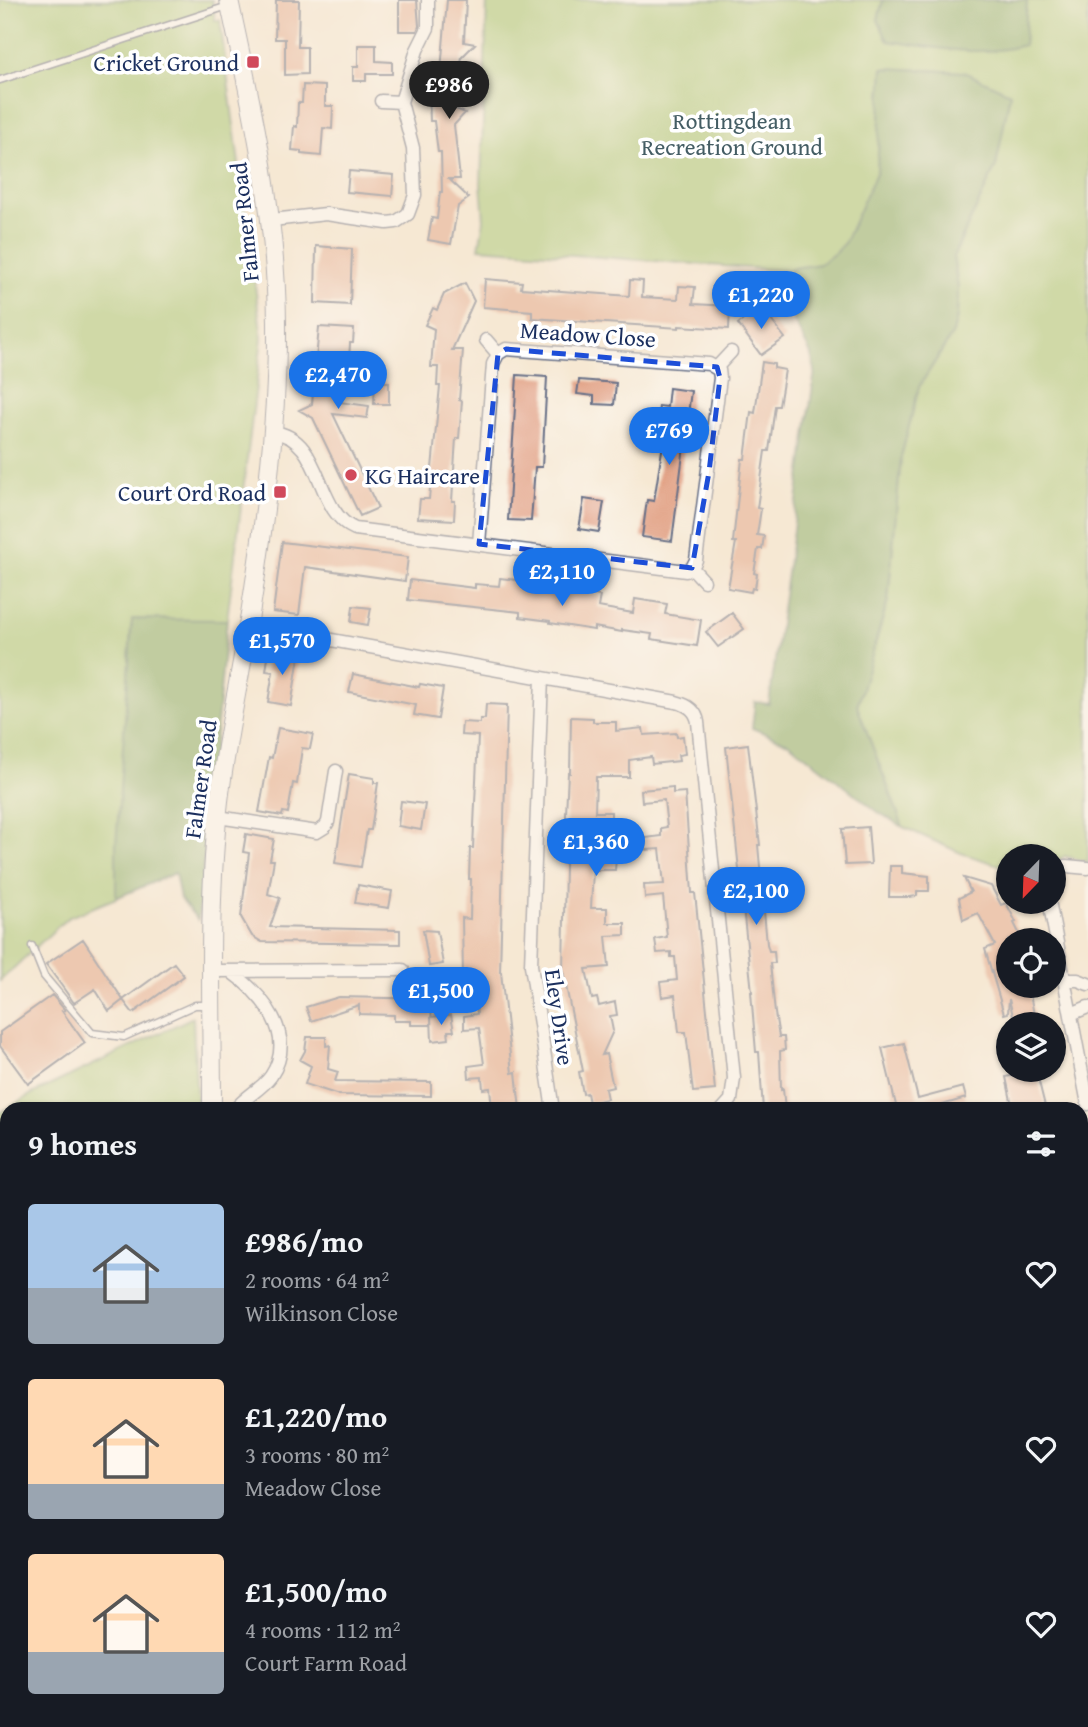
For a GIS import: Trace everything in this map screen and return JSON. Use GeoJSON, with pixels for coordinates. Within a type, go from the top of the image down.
{"type":"FeatureCollection","features":[{"type":"Feature","properties":{"kind":"main road","name":"Falmer Road"},"geometry":{"type":"LineString","coordinates":[[212,1102],[211,891],[218,817],[265,517],[273,432],[277,322],[272,220],[266,178],[230,3]]}},
{"type":"Feature","properties":{"kind":"street"},"geometry":{"type":"LineString","coordinates":[[272,220],[326,214],[387,223],[396,222],[408,214],[415,195],[416,172],[401,102],[428,28],[428,0]]}},
{"type":"Feature","properties":{"kind":"street"},"geometry":{"type":"LineString","coordinates":[[381,101],[401,102]]}},
{"type":"Feature","properties":{"kind":"street","name":"Meadow Close"},"geometry":{"type":"LineString","coordinates":[[486,340],[498,354]]}},
{"type":"Feature","properties":{"kind":"street","name":"Meadow Close"},"geometry":{"type":"LineString","coordinates":[[479,544],[491,376],[498,354],[506,349],[709,363],[717,368]]}},
{"type":"Feature","properties":{"kind":"street"},"geometry":{"type":"LineString","coordinates":[[273,432],[286,436],[302,449],[341,521],[355,529],[686,571],[692,568],[696,559],[720,378],[717,368],[731,352]]}},
{"type":"Feature","properties":{"kind":"street"},"geometry":{"type":"LineString","coordinates":[[692,568],[704,581]]}},
{"type":"Feature","properties":{"kind":"street"},"geometry":{"type":"LineString","coordinates":[[248,625],[676,702],[691,708],[696,715],[734,1078],[729,1102]]}},
{"type":"Feature","properties":{"kind":"street","name":"Eley Drive"},"geometry":{"type":"LineString","coordinates":[[542,678],[531,965],[552,1102]]}},
{"type":"Feature","properties":{"kind":"street"},"geometry":{"type":"LineString","coordinates":[[218,817],[317,832],[328,822],[336,771]]}},
{"type":"Feature","properties":{"kind":"street"},"geometry":{"type":"LineString","coordinates":[[1066,866],[1088,869]]}},
{"type":"Feature","properties":{"kind":"street"},"geometry":{"type":"LineString","coordinates":[[211,971],[403,970]]}},
{"type":"Feature","properties":{"kind":"street"},"geometry":{"type":"LineString","coordinates":[[230,971],[258,993],[266,1004],[276,1022],[280,1041],[277,1060],[270,1077],[240,1102]]}},
{"type":"Feature","properties":{"kind":"street"},"geometry":{"type":"LineString","coordinates":[[1066,981],[1079,980],[1088,984]]}},
{"type":"Feature","properties":{"kind":"street"},"geometry":{"type":"LineString","coordinates":[[1066,990],[1088,1102]]}},
{"type":"Feature","properties":{"kind":"street"},"geometry":{"type":"LineString","coordinates":[[1071,1014],[1088,1007]]}},
{"type":"Feature","properties":{"kind":"lane"},"geometry":{"type":"LineString","coordinates":[[0,80],[230,3]]}},
{"type":"Feature","properties":{"kind":"lane"},"geometry":{"type":"LineString","coordinates":[[32,946],[44,976],[92,1033],[124,1037],[195,1005],[212,1005]]}},
{"type":"Feature","properties":{"kind":"highlighted area"},"geometry":{"type":"Polygon","coordinates":[[[506,349],[717,367],[720,378],[709,472],[692,568],[479,544],[498,354],[506,349]]]}},
{"type":"Feature","properties":{"kind":"green space"},"geometry":{"type":"Polygon","coordinates":[[[0,0],[212,0],[215,20],[220,20],[262,338],[227,620],[131,626],[116,898],[67,918],[0,981],[0,0]]]}},
{"type":"Feature","properties":{"kind":"green space","name":"Rottingdean Recreation Ground"},"geometry":{"type":"Polygon","coordinates":[[[487,0],[883,0],[878,20],[1024,45],[1027,0],[1088,0],[1088,862],[1066,856],[1066,844],[996,844],[996,864],[961,853],[903,827],[857,706],[888,600],[901,457],[919,387],[953,333],[957,316],[958,287],[953,257],[996,166],[1010,93],[964,72],[883,68],[877,171],[845,242],[820,264],[789,271],[479,248],[484,220],[481,184],[487,0]]]}},
{"type":"Feature","properties":{"kind":"green space"},"geometry":{"type":"Polygon","coordinates":[[[883,0],[1027,0],[1024,45],[973,51],[888,41],[878,20],[883,0]]]}},
{"type":"Feature","properties":{"kind":"green space"},"geometry":{"type":"Polygon","coordinates":[[[883,68],[964,72],[1010,93],[996,166],[953,257],[958,287],[957,316],[953,333],[919,387],[901,457],[888,600],[857,706],[903,827],[878,812],[789,743],[752,728],[755,702],[769,704],[815,370],[790,306],[794,290],[789,271],[820,264],[845,242],[877,171],[883,68]]]}},
{"type":"Feature","properties":{"kind":"green space"},"geometry":{"type":"Polygon","coordinates":[[[132,619],[227,620],[198,920],[180,899],[175,873],[116,898],[116,846],[132,619]]]}},
{"type":"Feature","properties":{"kind":"green space"},"geometry":{"type":"Polygon","coordinates":[[[193,1017],[197,1102],[19,1102],[193,1017]]]}},
{"type":"Feature","properties":{"kind":"building"},"geometry":{"type":"Polygon","coordinates":[[[276,0],[299,0],[298,47],[307,47],[307,74],[285,75],[285,39],[275,39],[276,0]]]}},
{"type":"Feature","properties":{"kind":"building"},"geometry":{"type":"Polygon","coordinates":[[[399,0],[417,0],[417,31],[399,31],[399,0]]]}},
{"type":"Feature","properties":{"kind":"building"},"geometry":{"type":"Polygon","coordinates":[[[447,0],[466,0],[464,42],[475,44],[462,57],[460,68],[463,75],[455,85],[453,96],[454,108],[465,113],[454,125],[460,179],[449,179],[469,198],[458,206],[451,244],[428,240],[432,218],[437,219],[442,192],[441,152],[438,152],[434,121],[430,121],[429,94],[439,94],[447,0]]]}},
{"type":"Feature","properties":{"kind":"building"},"geometry":{"type":"Polygon","coordinates":[[[358,45],[376,45],[376,61],[392,62],[392,74],[366,74],[366,81],[353,81],[353,67],[358,67],[358,45]]]}},
{"type":"Feature","properties":{"kind":"building"},"geometry":{"type":"Polygon","coordinates":[[[303,85],[325,86],[325,106],[333,106],[332,129],[323,128],[321,156],[292,150],[303,85]]]}},
{"type":"Feature","properties":{"kind":"building"},"geometry":{"type":"Polygon","coordinates":[[[349,171],[394,175],[392,196],[347,192],[349,171]]]}},
{"type":"Feature","properties":{"kind":"building"},"geometry":{"type":"Polygon","coordinates":[[[316,246],[352,249],[350,305],[315,303],[316,246]]]}},
{"type":"Feature","properties":{"kind":"building"},"geometry":{"type":"Polygon","coordinates":[[[485,279],[522,282],[521,288],[629,296],[630,280],[643,281],[642,297],[678,299],[679,286],[695,287],[693,304],[730,306],[729,329],[532,318],[532,311],[483,307],[485,279]]]}},
{"type":"Feature","properties":{"kind":"building"},"geometry":{"type":"Polygon","coordinates":[[[465,283],[474,301],[452,350],[463,350],[459,400],[462,401],[459,438],[456,438],[452,501],[455,501],[454,520],[418,518],[420,499],[429,499],[440,386],[437,386],[438,367],[431,367],[434,329],[425,325],[433,308],[437,310],[444,294],[465,283]]]}},
{"type":"Feature","properties":{"kind":"building"},"geometry":{"type":"Polygon","coordinates":[[[761,307],[785,338],[761,355],[738,324],[761,307]]]}},
{"type":"Feature","properties":{"kind":"building"},"geometry":{"type":"Polygon","coordinates":[[[319,327],[354,329],[353,343],[350,343],[348,376],[341,375],[339,402],[369,406],[367,418],[333,414],[378,508],[360,516],[313,418],[299,410],[312,404],[319,327]]]}},
{"type":"Feature","properties":{"kind":"building"},"geometry":{"type":"Polygon","coordinates":[[[762,362],[785,370],[779,406],[775,406],[769,451],[765,451],[757,508],[761,509],[757,535],[764,536],[762,549],[758,549],[754,573],[757,574],[755,589],[752,588],[751,592],[728,588],[736,542],[733,542],[742,459],[745,459],[751,412],[755,413],[762,362]]]}},
{"type":"Feature","properties":{"kind":"building"},"geometry":{"type":"Polygon","coordinates":[[[517,375],[547,377],[542,467],[535,467],[531,521],[508,520],[517,375]]]}},
{"type":"Feature","properties":{"kind":"building"},"geometry":{"type":"Polygon","coordinates":[[[579,380],[616,383],[614,405],[594,404],[594,396],[577,394],[579,380]]]}},
{"type":"Feature","properties":{"kind":"building"},"geometry":{"type":"Polygon","coordinates":[[[375,382],[389,382],[389,404],[374,404],[375,382]]]}},
{"type":"Feature","properties":{"kind":"building"},"geometry":{"type":"Polygon","coordinates":[[[669,388],[691,391],[672,541],[642,537],[647,500],[654,501],[666,425],[657,424],[659,406],[667,407],[669,388]]]}},
{"type":"Feature","properties":{"kind":"building"},"geometry":{"type":"Polygon","coordinates":[[[584,499],[604,502],[599,532],[579,529],[584,499]]]}},
{"type":"Feature","properties":{"kind":"building"},"geometry":{"type":"Polygon","coordinates":[[[282,542],[408,557],[405,581],[305,567],[299,615],[273,612],[282,542]]]}},
{"type":"Feature","properties":{"kind":"building"},"geometry":{"type":"Polygon","coordinates":[[[500,578],[574,587],[574,591],[600,596],[598,607],[633,613],[635,599],[667,604],[665,614],[701,620],[697,646],[651,639],[652,634],[594,627],[594,630],[550,623],[520,617],[520,612],[408,600],[410,580],[475,588],[475,584],[499,586],[500,578]]]}},
{"type":"Feature","properties":{"kind":"building"},"geometry":{"type":"Polygon","coordinates":[[[353,606],[371,608],[368,625],[351,622],[353,606]]]}},
{"type":"Feature","properties":{"kind":"building"},"geometry":{"type":"Polygon","coordinates":[[[732,613],[744,629],[718,647],[706,632],[732,613]]]}},
{"type":"Feature","properties":{"kind":"building"},"geometry":{"type":"Polygon","coordinates":[[[269,651],[299,657],[291,706],[268,702],[273,672],[266,671],[269,651]]]}},
{"type":"Feature","properties":{"kind":"building"},"geometry":{"type":"Polygon","coordinates":[[[353,674],[419,687],[420,684],[443,688],[438,719],[414,715],[416,705],[349,692],[353,674]]]}},
{"type":"Feature","properties":{"kind":"building"},"geometry":{"type":"Polygon","coordinates":[[[486,704],[507,705],[500,972],[512,1073],[516,1072],[519,1102],[491,1102],[490,1088],[483,1089],[482,1077],[469,1078],[468,1066],[484,1064],[479,1028],[464,1029],[464,1016],[477,1014],[474,974],[463,975],[462,918],[470,919],[470,848],[473,848],[478,736],[461,735],[462,722],[480,723],[480,719],[485,719],[486,704]]]}},
{"type":"Feature","properties":{"kind":"building"},"geometry":{"type":"Polygon","coordinates":[[[571,717],[593,718],[593,722],[616,722],[616,731],[643,728],[644,735],[676,733],[677,737],[683,736],[685,754],[678,755],[679,761],[652,764],[651,757],[629,760],[629,777],[596,777],[595,812],[611,812],[610,857],[616,858],[615,870],[593,870],[591,908],[607,908],[607,923],[625,923],[625,935],[606,936],[609,967],[586,969],[592,999],[597,998],[599,1006],[615,1002],[617,1015],[610,1016],[613,1031],[602,1055],[606,1054],[613,1087],[605,1089],[607,1099],[594,1102],[589,1102],[587,1093],[583,1094],[579,1072],[583,1071],[563,971],[566,814],[571,717]]]}},
{"type":"Feature","properties":{"kind":"building"},"geometry":{"type":"Polygon","coordinates":[[[278,728],[313,734],[310,749],[302,748],[297,784],[293,783],[288,813],[283,812],[282,816],[259,812],[269,757],[272,758],[278,728]]]}},
{"type":"Feature","properties":{"kind":"building"},"geometry":{"type":"Polygon","coordinates":[[[748,744],[760,845],[767,944],[769,951],[774,951],[775,963],[770,963],[775,1013],[779,1037],[784,1037],[785,1050],[780,1051],[781,1090],[783,1089],[784,1102],[762,1102],[726,747],[748,744]]]}},
{"type":"Feature","properties":{"kind":"building"},"geometry":{"type":"Polygon","coordinates":[[[349,774],[374,778],[374,783],[378,783],[371,830],[367,830],[361,867],[335,863],[349,774]]]}},
{"type":"Feature","properties":{"kind":"building"},"geometry":{"type":"Polygon","coordinates":[[[673,787],[673,793],[685,792],[692,893],[695,893],[715,1090],[693,1092],[686,1032],[679,1032],[675,995],[662,997],[660,982],[677,980],[675,957],[671,957],[671,952],[657,953],[655,939],[667,937],[663,896],[645,898],[644,885],[664,884],[660,849],[646,850],[645,838],[661,836],[661,828],[667,827],[664,800],[642,802],[641,790],[673,787]]]}},
{"type":"Feature","properties":{"kind":"building"},"geometry":{"type":"Polygon","coordinates":[[[401,801],[425,804],[421,830],[398,826],[401,801]]]}},
{"type":"Feature","properties":{"kind":"building"},"geometry":{"type":"Polygon","coordinates":[[[868,827],[871,864],[845,865],[842,829],[868,827]]]}},
{"type":"Feature","properties":{"kind":"building"},"geometry":{"type":"Polygon","coordinates":[[[246,834],[274,839],[270,860],[274,860],[268,894],[280,898],[270,927],[400,930],[400,944],[262,942],[252,936],[241,917],[249,853],[243,852],[246,834]]]}},
{"type":"Feature","properties":{"kind":"building"},"geometry":{"type":"Polygon","coordinates":[[[890,866],[902,866],[902,873],[929,876],[929,891],[917,891],[917,896],[889,897],[890,866]]]}},
{"type":"Feature","properties":{"kind":"building"},"geometry":{"type":"Polygon","coordinates":[[[964,878],[991,886],[996,896],[996,914],[1012,914],[1016,922],[1016,928],[996,928],[996,987],[985,949],[995,945],[978,913],[963,920],[959,898],[971,892],[964,878]]]}},
{"type":"Feature","properties":{"kind":"building"},"geometry":{"type":"Polygon","coordinates":[[[358,885],[392,891],[389,908],[355,903],[358,885]]]}},
{"type":"Feature","properties":{"kind":"building"},"geometry":{"type":"Polygon","coordinates":[[[423,930],[437,931],[443,964],[429,966],[423,930]]]}},
{"type":"Feature","properties":{"kind":"building"},"geometry":{"type":"Polygon","coordinates":[[[83,939],[123,1000],[109,1011],[95,989],[74,1003],[46,964],[83,939]]]}},
{"type":"Feature","properties":{"kind":"building"},"geometry":{"type":"Polygon","coordinates":[[[174,963],[184,976],[133,1013],[123,1000],[174,963]]]}},
{"type":"Feature","properties":{"kind":"building"},"geometry":{"type":"Polygon","coordinates":[[[52,995],[65,1010],[62,1011],[85,1043],[28,1084],[0,1046],[0,1032],[52,995]]]}},
{"type":"Feature","properties":{"kind":"building"},"geometry":{"type":"Polygon","coordinates":[[[339,997],[432,999],[431,1025],[411,1025],[411,1021],[394,1021],[394,1015],[359,1014],[359,1005],[311,1021],[306,1007],[339,997]]]}},
{"type":"Feature","properties":{"kind":"building"},"geometry":{"type":"Polygon","coordinates":[[[999,998],[1031,998],[1034,1012],[1012,1012],[1009,999],[1008,1012],[1003,1012],[999,998]]]}},
{"type":"Feature","properties":{"kind":"building"},"geometry":{"type":"Polygon","coordinates":[[[451,1015],[454,1031],[448,1031],[449,1039],[432,1041],[431,1017],[451,1015]]]}},
{"type":"Feature","properties":{"kind":"building"},"geometry":{"type":"Polygon","coordinates":[[[307,1037],[326,1037],[326,1046],[330,1045],[328,1069],[338,1072],[335,1081],[431,1082],[431,1096],[339,1095],[305,1084],[311,1066],[300,1060],[305,1051],[307,1037]]]}},
{"type":"Feature","properties":{"kind":"building"},"geometry":{"type":"Polygon","coordinates":[[[904,1043],[918,1099],[963,1087],[966,1098],[952,1102],[895,1102],[882,1048],[904,1043]]]}},
{"type":"Feature","properties":{"kind":"building"},"geometry":{"type":"Polygon","coordinates":[[[1007,1082],[1039,1082],[1044,1102],[1011,1102],[1007,1082]]]}},
{"type":"Feature","properties":{"kind":"place","name":"Cricket Ground"},"geometry":{"type":"Point","coordinates":[253,62]}},
{"type":"Feature","properties":{"kind":"place","name":"KG Haircare"},"geometry":{"type":"Point","coordinates":[351,475]}},
{"type":"Feature","properties":{"kind":"place","name":"Court Ord Road"},"geometry":{"type":"Point","coordinates":[280,492]}}]}
